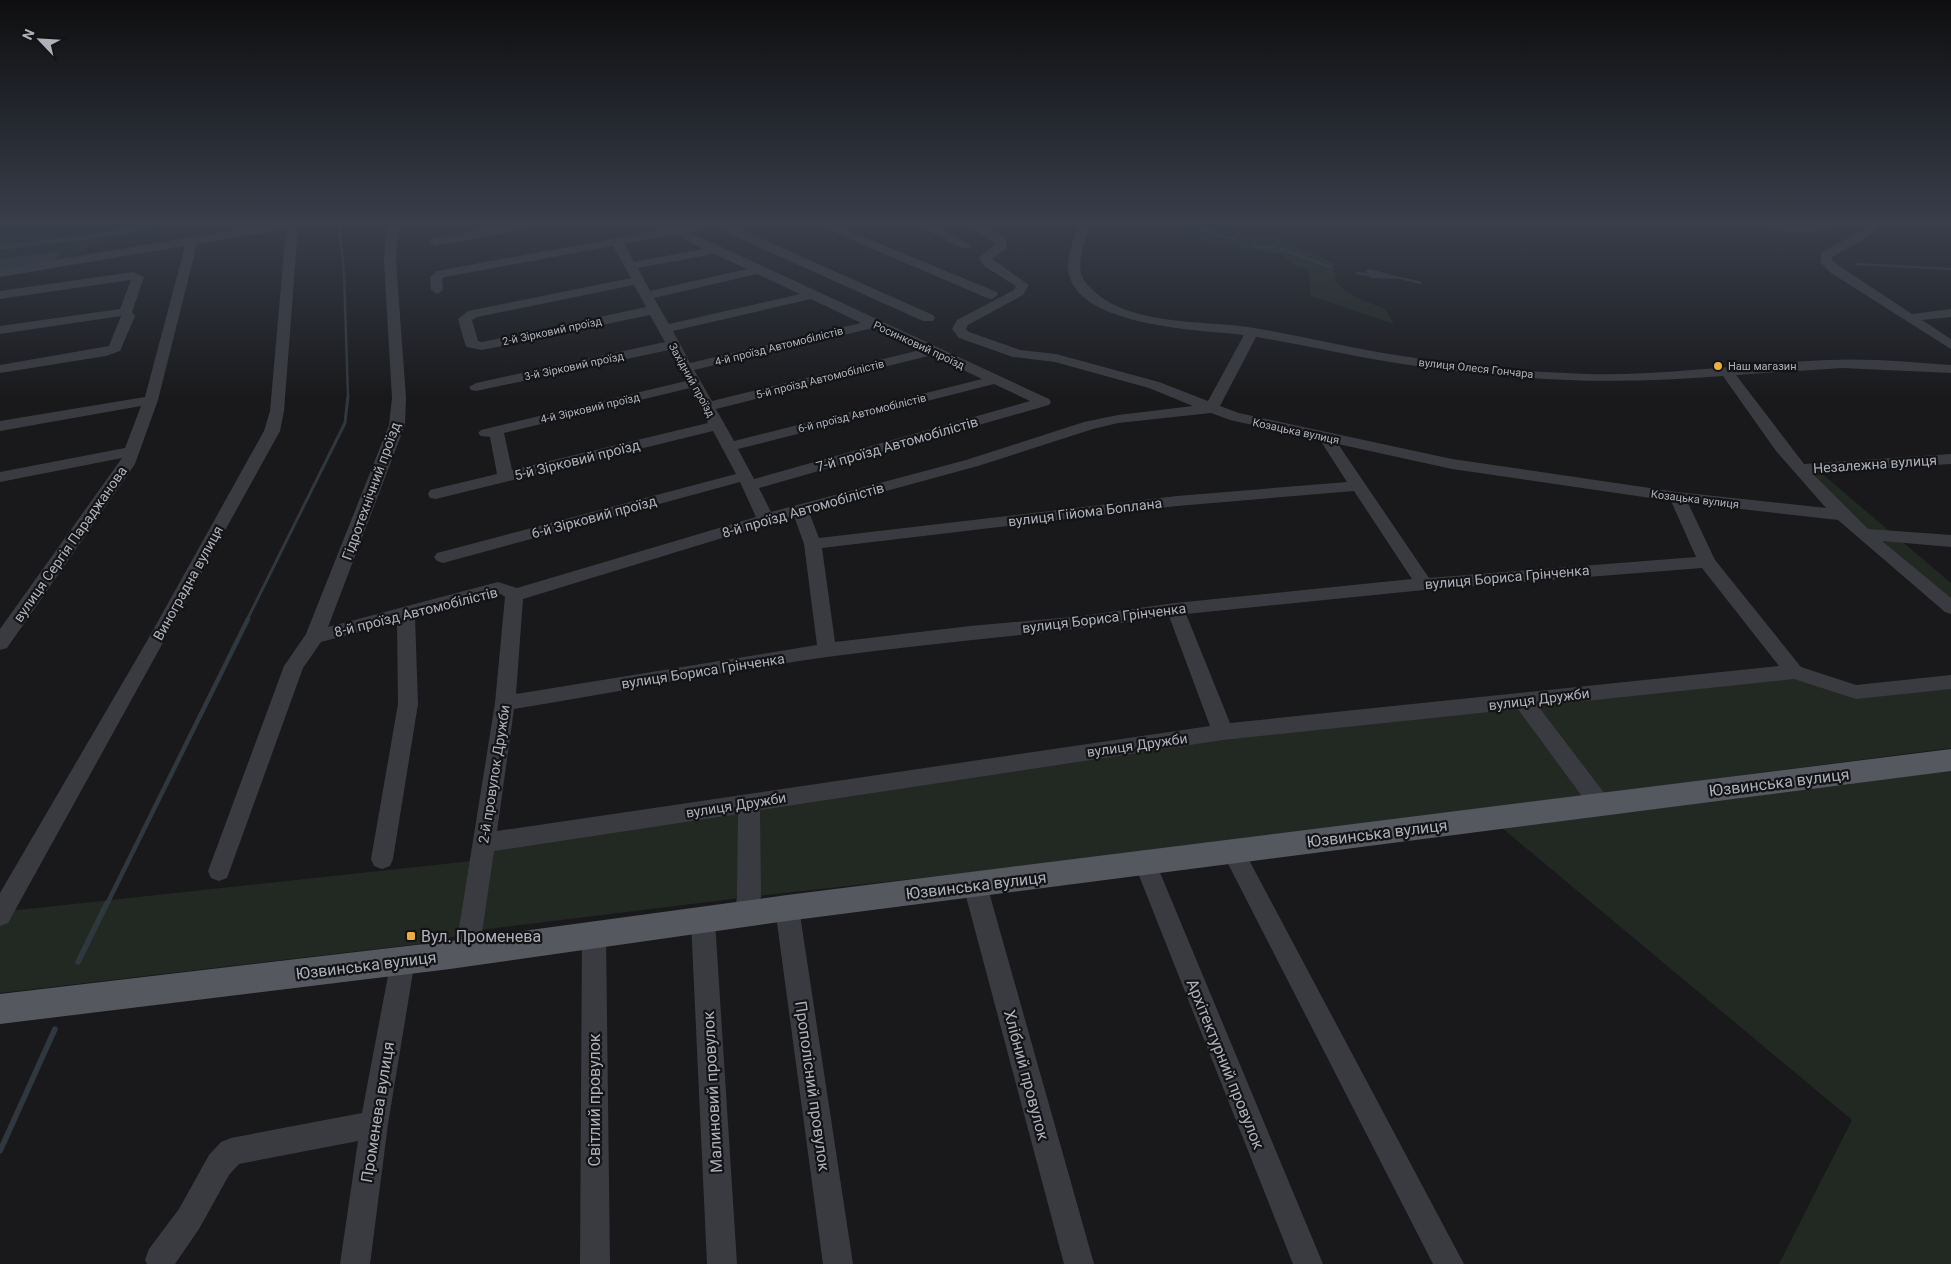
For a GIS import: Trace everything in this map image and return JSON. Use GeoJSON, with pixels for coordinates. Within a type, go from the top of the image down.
{"type":"FeatureCollection","features":[{"type":"Feature","properties":{"kind":"main road","name":"Юзвинська вулиця"},"geometry":{"type":"LineString","coordinates":[[0,1009],[467,953],[787,908],[1951,760]]}},
{"type":"Feature","properties":{"kind":"street"},"geometry":{"type":"LineString","coordinates":[[0,295],[107,280]]}},
{"type":"Feature","properties":{"kind":"street"},"geometry":{"type":"LineString","coordinates":[[0,369],[115,348],[128,316],[125,312],[137,280]]}},
{"type":"Feature","properties":{"kind":"street","name":"вулиця Сергія Параджанова"},"geometry":{"type":"LineString","coordinates":[[0,643],[127,464],[151,400],[182,280]]}},
{"type":"Feature","properties":{"kind":"street","name":"Виноградна вулиця"},"geometry":{"type":"LineString","coordinates":[[0,915],[156,641],[272,431],[277,411],[288,280]]}},
{"type":"Feature","properties":{"kind":"street","name":"Гідротехнічний проїзд"},"geometry":{"type":"LineString","coordinates":[[219,871],[294,666],[315,636],[397,425],[399,398],[391,280]]}},
{"type":"Feature","properties":{"kind":"street"},"geometry":{"type":"LineString","coordinates":[[436,280],[437,290]]}},
{"type":"Feature","properties":{"kind":"street"},"geometry":{"type":"LineString","coordinates":[[645,296],[716,280]]}},
{"type":"Feature","properties":{"kind":"street","name":"Росинковий проїзд"},"geometry":{"type":"LineString","coordinates":[[780,280],[1044,402]]}},
{"type":"Feature","properties":{"kind":"street"},"geometry":{"type":"LineString","coordinates":[[846,280],[928,318]]}},
{"type":"Feature","properties":{"kind":"street"},"geometry":{"type":"LineString","coordinates":[[956,280],[992,295]]}},
{"type":"Feature","properties":{"kind":"street","name":"Козацька вулиця"},"geometry":{"type":"LineString","coordinates":[[1015,280],[1023,285],[1019,292],[965,321],[959,328],[962,333],[1018,354],[1056,358],[1154,385],[1235,417],[1326,438],[1486,470],[1677,497],[1843,515]]}},
{"type":"Feature","properties":{"kind":"street","name":"вулиця Олеся Гончара"},"geometry":{"type":"LineString","coordinates":[[1077,280],[1081,287],[1092,297],[1112,308],[1133,315],[1252,332],[1414,362],[1536,376],[1590,378],[1728,373],[1827,364],[1951,369]]}},
{"type":"Feature","properties":{"kind":"street"},"geometry":{"type":"LineString","coordinates":[[1853,280],[1951,345]]}},
{"type":"Feature","properties":{"kind":"street","name":"Західний проїзд"},"geometry":{"type":"LineString","coordinates":[[637,281],[718,425],[766,520]]}},
{"type":"Feature","properties":{"kind":"street","name":"2-й Зірковий проїзд"},"geometry":{"type":"LineString","coordinates":[[637,281],[467,316],[465,319],[472,344],[482,346],[653,310]]}},
{"type":"Feature","properties":{"kind":"street"},"geometry":{"type":"LineString","coordinates":[[664,329],[811,295]]}},
{"type":"Feature","properties":{"kind":"street"},"geometry":{"type":"LineString","coordinates":[[0,330],[125,312]]}},
{"type":"Feature","properties":{"kind":"street"},"geometry":{"type":"LineString","coordinates":[[1909,318],[1951,313]]}},
{"type":"Feature","properties":{"kind":"street","name":"4-й проїзд Автомобілістів"},"geometry":{"type":"LineString","coordinates":[[686,368],[872,324]]}},
{"type":"Feature","properties":{"kind":"street"},"geometry":{"type":"LineString","coordinates":[[1212,408],[1252,332]]}},
{"type":"Feature","properties":{"kind":"street","name":"3-й Зірковий проїзд"},"geometry":{"type":"LineString","coordinates":[[476,387],[672,344]]}},
{"type":"Feature","properties":{"kind":"street","name":"5-й проїзд Автомобілістів"},"geometry":{"type":"LineString","coordinates":[[708,407],[933,351]]}},
{"type":"Feature","properties":{"kind":"street"},"geometry":{"type":"LineString","coordinates":[[1728,373],[1765,428],[1799,469],[1843,515],[1951,608]]}},
{"type":"Feature","properties":{"kind":"street","name":"6-й проїзд Автомобілістів"},"geometry":{"type":"LineString","coordinates":[[729,447],[994,380]]}},
{"type":"Feature","properties":{"kind":"street","name":"4-й Зірковий проїзд"},"geometry":{"type":"LineString","coordinates":[[506,478],[491,432],[694,384]]}},
{"type":"Feature","properties":{"kind":"street"},"geometry":{"type":"LineString","coordinates":[[0,426],[151,400]]}},
{"type":"Feature","properties":{"kind":"street","name":"7-й проїзд Автомобілістів"},"geometry":{"type":"LineString","coordinates":[[747,481],[1044,402]]}},
{"type":"Feature","properties":{"kind":"street","name":"8-й проїзд Автомобілістів"},"geometry":{"type":"LineString","coordinates":[[315,636],[406,614],[498,588],[506,589],[514,595],[800,509],[972,463],[1089,425],[1118,419],[1212,408]]}},
{"type":"Feature","properties":{"kind":"street","name":"5-й Зірковий проїзд"},"geometry":{"type":"LineString","coordinates":[[436,494],[718,425]]}},
{"type":"Feature","properties":{"kind":"street"},"geometry":{"type":"LineString","coordinates":[[1326,438],[1424,584]]}},
{"type":"Feature","properties":{"kind":"street"},"geometry":{"type":"LineString","coordinates":[[0,477],[132,451]]}},
{"type":"Feature","properties":{"kind":"street","name":"Незалежна вулиця"},"geometry":{"type":"LineString","coordinates":[[1799,469],[1951,460]]}},
{"type":"Feature","properties":{"kind":"street","name":"6-й Зірковий проїзд"},"geometry":{"type":"LineString","coordinates":[[443,557],[747,481]]}},
{"type":"Feature","properties":{"kind":"street","name":"вулиця Гійома Боплана"},"geometry":{"type":"LineString","coordinates":[[812,544],[1177,501],[1358,486]]}},
{"type":"Feature","properties":{"kind":"street"},"geometry":{"type":"LineString","coordinates":[[1677,497],[1707,562],[1794,672],[1856,692],[1951,682]]}},
{"type":"Feature","properties":{"kind":"street"},"geometry":{"type":"LineString","coordinates":[[800,509],[812,544],[827,650]]}},
{"type":"Feature","properties":{"kind":"street"},"geometry":{"type":"LineString","coordinates":[[1864,534],[1951,541]]}},
{"type":"Feature","properties":{"kind":"street","name":"вулиця Бориса Грінченка"},"geometry":{"type":"LineString","coordinates":[[505,703],[827,650],[1082,623],[1175,609],[1424,584],[1707,562]]}},
{"type":"Feature","properties":{"kind":"street","name":"2-й провулок Дружби"},"geometry":{"type":"LineString","coordinates":[[467,953],[505,703],[514,595]]}},
{"type":"Feature","properties":{"kind":"street"},"geometry":{"type":"LineString","coordinates":[[1175,609],[1223,732]]}},
{"type":"Feature","properties":{"kind":"street"},"geometry":{"type":"LineString","coordinates":[[382,858],[408,704],[406,614]]}},
{"type":"Feature","properties":{"kind":"street","name":"вулиця Дружби"},"geometry":{"type":"LineString","coordinates":[[483,843],[1223,732],[1794,672]]}},
{"type":"Feature","properties":{"kind":"street"},"geometry":{"type":"LineString","coordinates":[[1523,701],[1600,804]]}},
{"type":"Feature","properties":{"kind":"street"},"geometry":{"type":"LineString","coordinates":[[746,915],[749,897],[749,803]]}},
{"type":"Feature","properties":{"kind":"street"},"geometry":{"type":"LineString","coordinates":[[1233,852],[1449,1264]]}},
{"type":"Feature","properties":{"kind":"street","name":"Архітектурний провулок"},"geometry":{"type":"LineString","coordinates":[[1145,863],[1308,1264]]}},
{"type":"Feature","properties":{"kind":"street","name":"Хлібний провулок"},"geometry":{"type":"LineString","coordinates":[[975,885],[1079,1264]]}},
{"type":"Feature","properties":{"kind":"street","name":"Прополісний провулок"},"geometry":{"type":"LineString","coordinates":[[787,908],[838,1264]]}},
{"type":"Feature","properties":{"kind":"street","name":"Малиновий провулок"},"geometry":{"type":"LineString","coordinates":[[702,921],[722,1264]]}},
{"type":"Feature","properties":{"kind":"street","name":"Світлий провулок"},"geometry":{"type":"LineString","coordinates":[[594,935],[595,1264]]}},
{"type":"Feature","properties":{"kind":"street","name":"Променева вулиця"},"geometry":{"type":"LineString","coordinates":[[355,1264],[374,1124],[404,960]]}},
{"type":"Feature","properties":{"kind":"street"},"geometry":{"type":"LineString","coordinates":[[160,1260],[189,1219],[219,1165],[231,1152],[374,1124]]}},
{"type":"Feature","properties":{"kind":"shaded area"},"geometry":{"type":"Polygon","coordinates":[[[1309,280],[1335,280],[1344,290],[1385,309],[1394,324],[1311,296],[1309,280]]]}},
{"type":"Feature","properties":{"kind":"shaded area"},"geometry":{"type":"Polygon","coordinates":[[[1815,468],[1951,583],[1951,608],[1799,469],[1815,468]]]}},
{"type":"Feature","properties":{"kind":"shaded area"},"geometry":{"type":"Polygon","coordinates":[[[1794,672],[1856,691],[1951,682],[1951,748],[1142,853],[749,897],[472,931],[436,942],[0,993],[0,912],[481,860],[483,843],[1223,732],[1794,672]]]}},
{"type":"Feature","properties":{"kind":"shaded area"},"geometry":{"type":"Polygon","coordinates":[[[1951,770],[1951,1264],[1779,1264],[1852,1120],[1502,828],[1951,770]]]}},
{"type":"Feature","properties":{"kind":"waterway"},"geometry":{"type":"LineString","coordinates":[[344,280],[348,396]]}},
{"type":"Feature","properties":{"kind":"waterway"},"geometry":{"type":"LineString","coordinates":[[1408,280],[1421,283]]}},
{"type":"Feature","properties":{"kind":"waterway"},"geometry":{"type":"LineString","coordinates":[[247,620],[345,423],[348,396]]}},
{"type":"Feature","properties":{"kind":"waterway"},"geometry":{"type":"LineString","coordinates":[[107,904],[248,619]]}},
{"type":"Feature","properties":{"kind":"waterway"},"geometry":{"type":"LineString","coordinates":[[78,962],[107,903]]}},
{"type":"Feature","properties":{"kind":"waterway"},"geometry":{"type":"LineString","coordinates":[[0,1151],[55,1029]]}},
{"type":"Feature","properties":{"kind":"place","name":"Наш магазин"},"geometry":{"type":"Point","coordinates":[1718,366]}},
{"type":"Feature","properties":{"kind":"place","name":"Вул. Променева"},"geometry":{"type":"Point","coordinates":[411,936]}}]}
